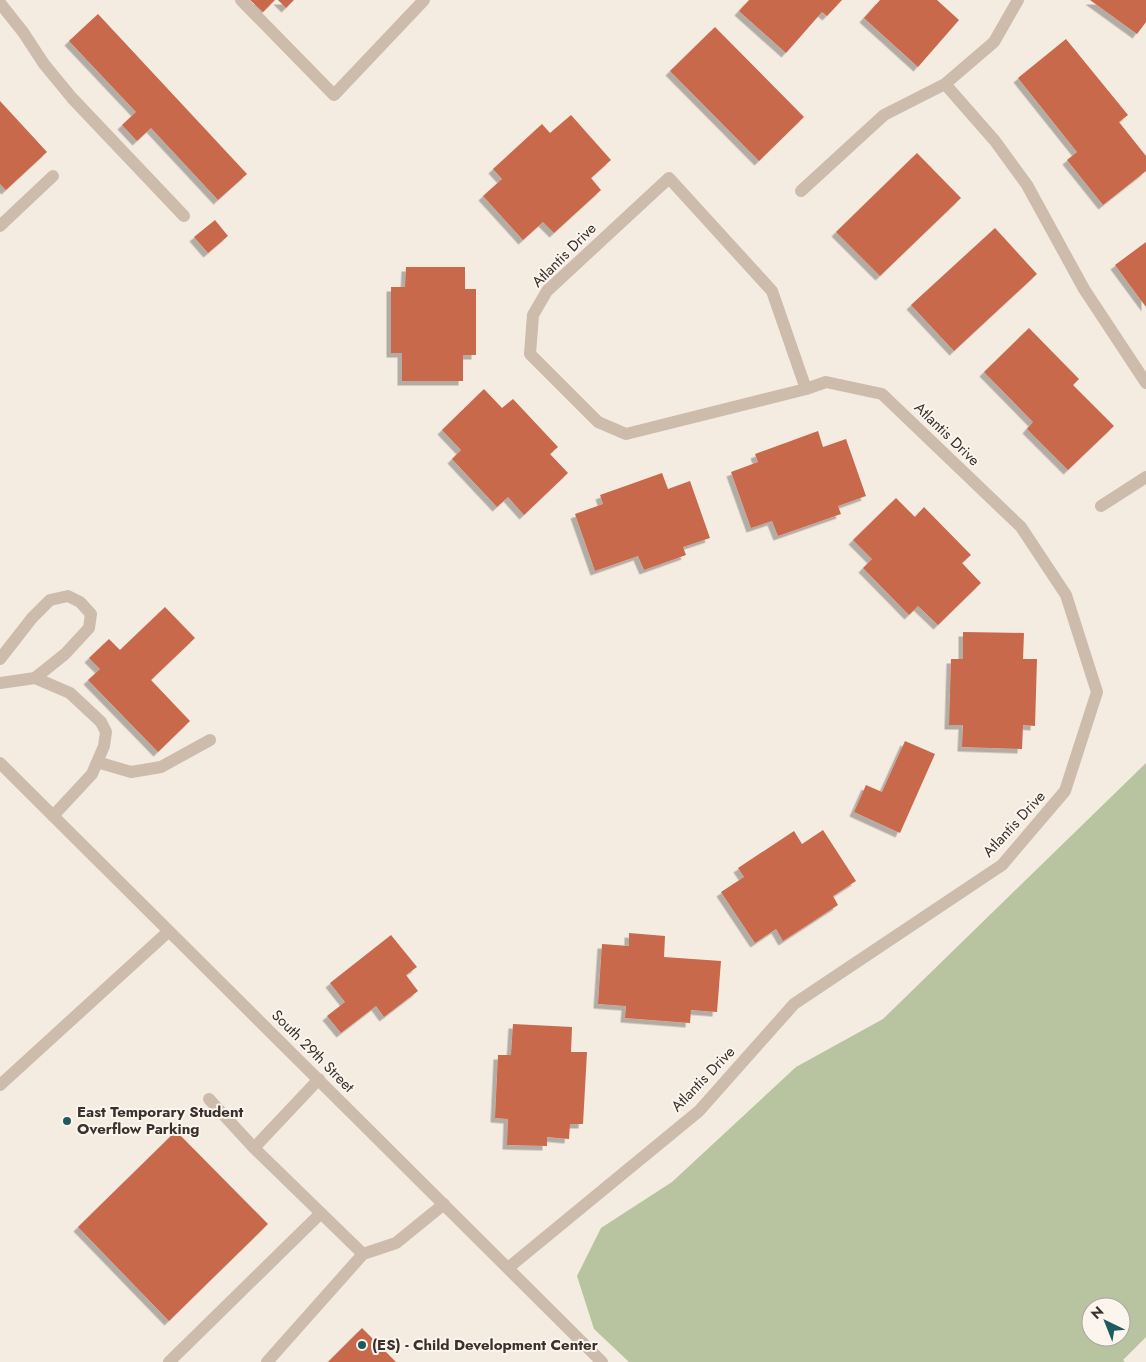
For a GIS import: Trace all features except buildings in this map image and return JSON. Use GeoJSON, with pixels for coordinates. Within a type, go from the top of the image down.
{"type":"FeatureCollection","features":[{"type":"Feature","properties":{"kind":"street"},"geometry":{"type":"LineString","coordinates":[[241,0],[334,96],[424,0]]}},
{"type":"Feature","properties":{"kind":"street"},"geometry":{"type":"LineString","coordinates":[[801,191],[884,115],[945,84],[994,42],[1017,0]]}},
{"type":"Feature","properties":{"kind":"street"},"geometry":{"type":"LineString","coordinates":[[0,3],[23,32],[44,64],[72,98],[184,216]]}},
{"type":"Feature","properties":{"kind":"street"},"geometry":{"type":"LineString","coordinates":[[945,84],[995,141],[1027,185],[1084,289],[1146,383]]}},
{"type":"Feature","properties":{"kind":"street"},"geometry":{"type":"LineString","coordinates":[[0,226],[52,176]]}},
{"type":"Feature","properties":{"kind":"street","name":"Atlantis Drive"},"geometry":{"type":"LineString","coordinates":[[508,1268],[698,1110],[794,1004],[1002,865],[1065,791],[1097,692],[1066,595],[1021,527],[882,394],[826,382],[806,389],[626,434],[598,422],[530,354],[533,315],[548,291],[669,178],[772,291],[806,389]]}},
{"type":"Feature","properties":{"kind":"street"},"geometry":{"type":"LineString","coordinates":[[1101,506],[1146,477]]}},
{"type":"Feature","properties":{"kind":"street"},"geometry":{"type":"LineString","coordinates":[[0,659],[32,618],[50,600],[68,596],[80,602],[91,614],[89,628],[65,654],[35,678],[0,683]]}},
{"type":"Feature","properties":{"kind":"street"},"geometry":{"type":"LineString","coordinates":[[35,678],[70,693],[101,722],[106,732],[104,746],[92,774],[54,816]]}},
{"type":"Feature","properties":{"kind":"street"},"geometry":{"type":"LineString","coordinates":[[97,762],[131,772],[161,767],[210,740]]}},
{"type":"Feature","properties":{"kind":"street","name":"South 29th Street"},"geometry":{"type":"LineString","coordinates":[[0,763],[602,1362]]}},
{"type":"Feature","properties":{"kind":"street"},"geometry":{"type":"LineString","coordinates":[[0,1085],[169,931]]}},
{"type":"Feature","properties":{"kind":"street"},"geometry":{"type":"LineString","coordinates":[[254,1148],[319,1080]]}},
{"type":"Feature","properties":{"kind":"street"},"geometry":{"type":"LineString","coordinates":[[209,1098],[254,1148],[363,1254]]}},
{"type":"Feature","properties":{"kind":"street"},"geometry":{"type":"LineString","coordinates":[[267,1362],[363,1254],[396,1243],[444,1204]]}},
{"type":"Feature","properties":{"kind":"street"},"geometry":{"type":"LineString","coordinates":[[169,1362],[321,1213]]}},
{"type":"Feature","properties":{"kind":"green space"},"geometry":{"type":"Polygon","coordinates":[[[1146,763],[1146,1337],[1123,1360],[1125,1362],[629,1362],[594,1329],[577,1276],[601,1228],[672,1182],[796,1067],[883,1019],[1146,763]]]}},
{"type":"Feature","properties":{"kind":"place","name":"East Temporary Student Overflow Parking"},"geometry":{"type":"Point","coordinates":[67,1121]}},
{"type":"Feature","properties":{"kind":"place","name":"(ES) - Child Development Center"},"geometry":{"type":"Point","coordinates":[362,1345]}}]}
